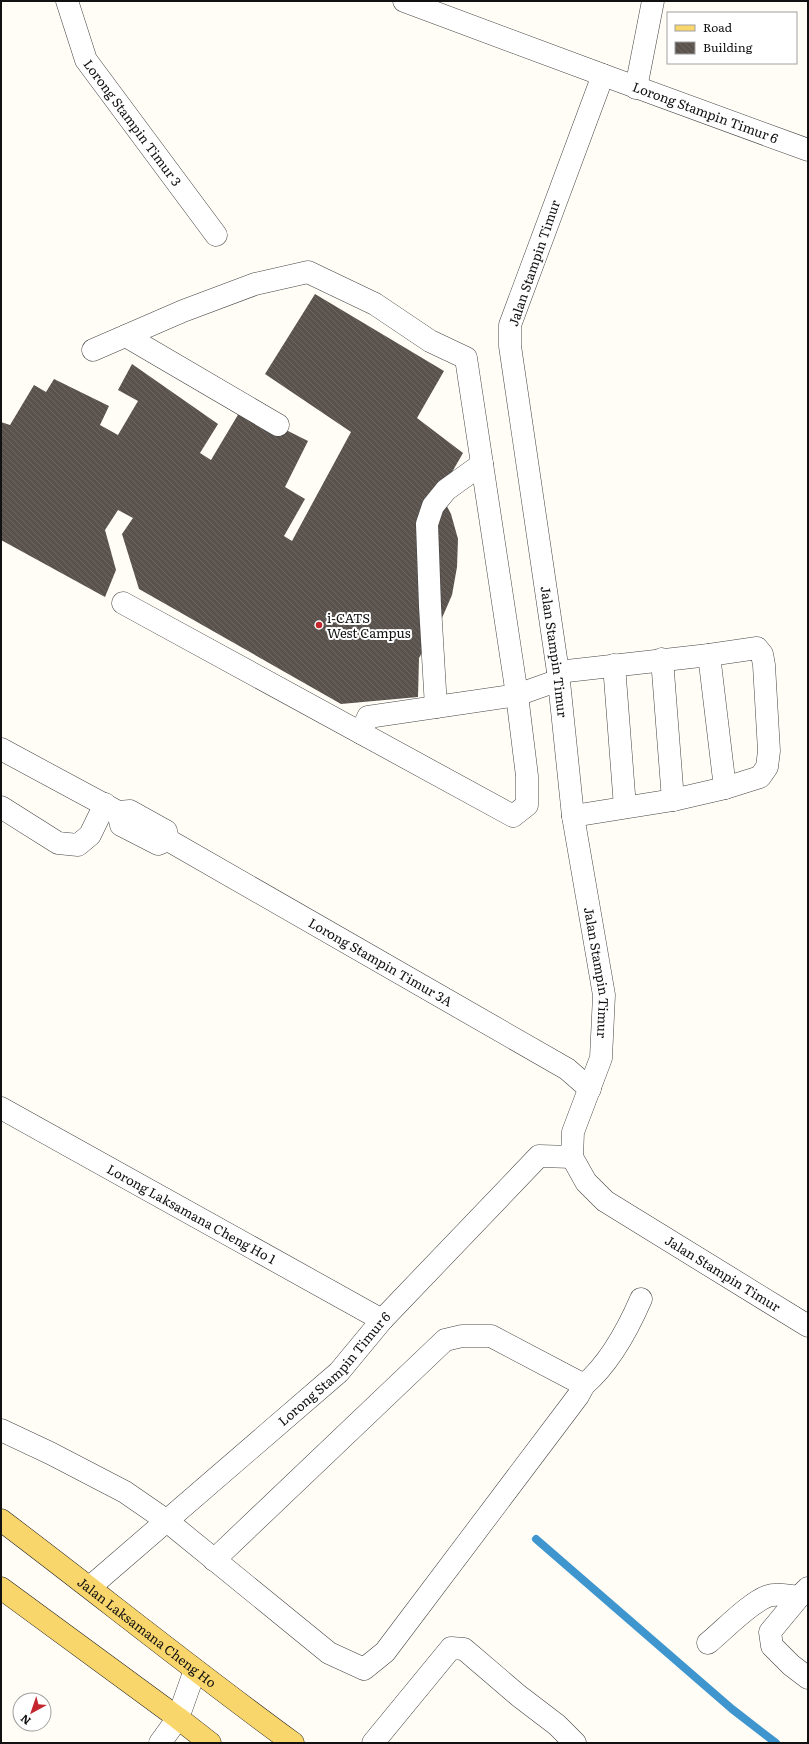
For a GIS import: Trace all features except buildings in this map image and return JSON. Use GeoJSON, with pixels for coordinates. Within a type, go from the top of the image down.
{"type":"FeatureCollection","features":[{"type":"Feature","properties":{"kind":"main road","name":"Jalan Laksamana Cheng Ho"},"geometry":{"type":"LineString","coordinates":[[1,1520],[90,1587],[194,1670],[293,1743]]}},
{"type":"Feature","properties":{"kind":"main road"},"geometry":{"type":"LineString","coordinates":[[1,1588],[210,1743]]}},
{"type":"Feature","properties":{"kind":"street","name":"Lorong Stampin Timur 3"},"geometry":{"type":"LineString","coordinates":[[67,1],[86,60],[216,235]]}},
{"type":"Feature","properties":{"kind":"street"},"geometry":{"type":"LineString","coordinates":[[404,1],[603,74]]}},
{"type":"Feature","properties":{"kind":"street"},"geometry":{"type":"LineString","coordinates":[[636,88],[653,1]]}},
{"type":"Feature","properties":{"kind":"street","name":"Lorong Stampin Timur 6"},"geometry":{"type":"LineString","coordinates":[[603,74],[636,88],[808,150]]}},
{"type":"Feature","properties":{"kind":"street","name":"Jalan Stampin Timur"},"geometry":{"type":"LineString","coordinates":[[603,74],[510,325],[510,346],[558,676],[573,816],[604,995],[601,1058],[573,1132],[572,1157],[586,1182],[605,1201],[808,1326]]}},
{"type":"Feature","properties":{"kind":"street"},"geometry":{"type":"LineString","coordinates":[[93,350],[182,311],[256,284],[308,272],[375,304],[430,341],[466,358],[517,695],[527,776],[527,805],[513,816],[123,603]]}},
{"type":"Feature","properties":{"kind":"street"},"geometry":{"type":"LineString","coordinates":[[126,336],[278,425]]}},
{"type":"Feature","properties":{"kind":"street"},"geometry":{"type":"LineString","coordinates":[[436,707],[427,524],[433,506],[446,490],[482,464]]}},
{"type":"Feature","properties":{"kind":"street"},"geometry":{"type":"LineString","coordinates":[[361,733],[368,717],[517,695],[558,676],[614,665],[709,655],[757,648],[762,654],[763,660],[769,751],[767,767],[760,777],[725,788],[673,800],[573,816]]}},
{"type":"Feature","properties":{"kind":"street"},"geometry":{"type":"LineString","coordinates":[[709,655],[725,788]]}},
{"type":"Feature","properties":{"kind":"street"},"geometry":{"type":"LineString","coordinates":[[662,659],[673,800]]}},
{"type":"Feature","properties":{"kind":"street"},"geometry":{"type":"LineString","coordinates":[[614,665],[625,807]]}},
{"type":"Feature","properties":{"kind":"street"},"geometry":{"type":"LineString","coordinates":[[1,749],[111,808],[90,835],[78,845],[58,843],[1,807]]}},
{"type":"Feature","properties":{"kind":"street","name":"Lorong Stampin Timur 3A"},"geometry":{"type":"LineString","coordinates":[[111,808],[121,824],[158,844],[168,840],[567,1070],[590,1089]]}},
{"type":"Feature","properties":{"kind":"street","name":"Lorong Laksamana Cheng Ho 1"},"geometry":{"type":"LineString","coordinates":[[1,1108],[382,1320]]}},
{"type":"Feature","properties":{"kind":"street","name":"Lorong Stampin Timur 6"},"geometry":{"type":"LineString","coordinates":[[90,1587],[339,1372],[382,1320],[539,1156],[572,1157]]}},
{"type":"Feature","properties":{"kind":"street"},"geometry":{"type":"LineString","coordinates":[[1,1430],[50,1452],[125,1492],[167,1521],[329,1653],[364,1669],[385,1652],[578,1396],[584,1385],[592,1378],[621,1338],[641,1299]]}},
{"type":"Feature","properties":{"kind":"street"},"geometry":{"type":"LineString","coordinates":[[214,1560],[446,1340],[462,1336],[491,1336],[584,1385]]}},
{"type":"Feature","properties":{"kind":"street"},"geometry":{"type":"LineString","coordinates":[[708,1643],[749,1608],[768,1596],[803,1593]]}},
{"type":"Feature","properties":{"kind":"street"},"geometry":{"type":"LineString","coordinates":[[803,1593],[770,1632],[772,1646],[791,1665],[808,1678]]}},
{"type":"Feature","properties":{"kind":"street"},"geometry":{"type":"LineString","coordinates":[[373,1743],[451,1648],[464,1649],[519,1696],[557,1725],[575,1743]]}},
{"type":"Feature","properties":{"kind":"street"},"geometry":{"type":"LineString","coordinates":[[160,1743],[178,1718],[194,1670]]}},
{"type":"Feature","properties":{"kind":"waterway"},"geometry":{"type":"LineString","coordinates":[[536,1539],[732,1709],[776,1743]]}},
{"type":"Feature","properties":{"kind":"place","name":"i-CATS West Campus"},"geometry":{"type":"Point","coordinates":[319,625]}}]}
